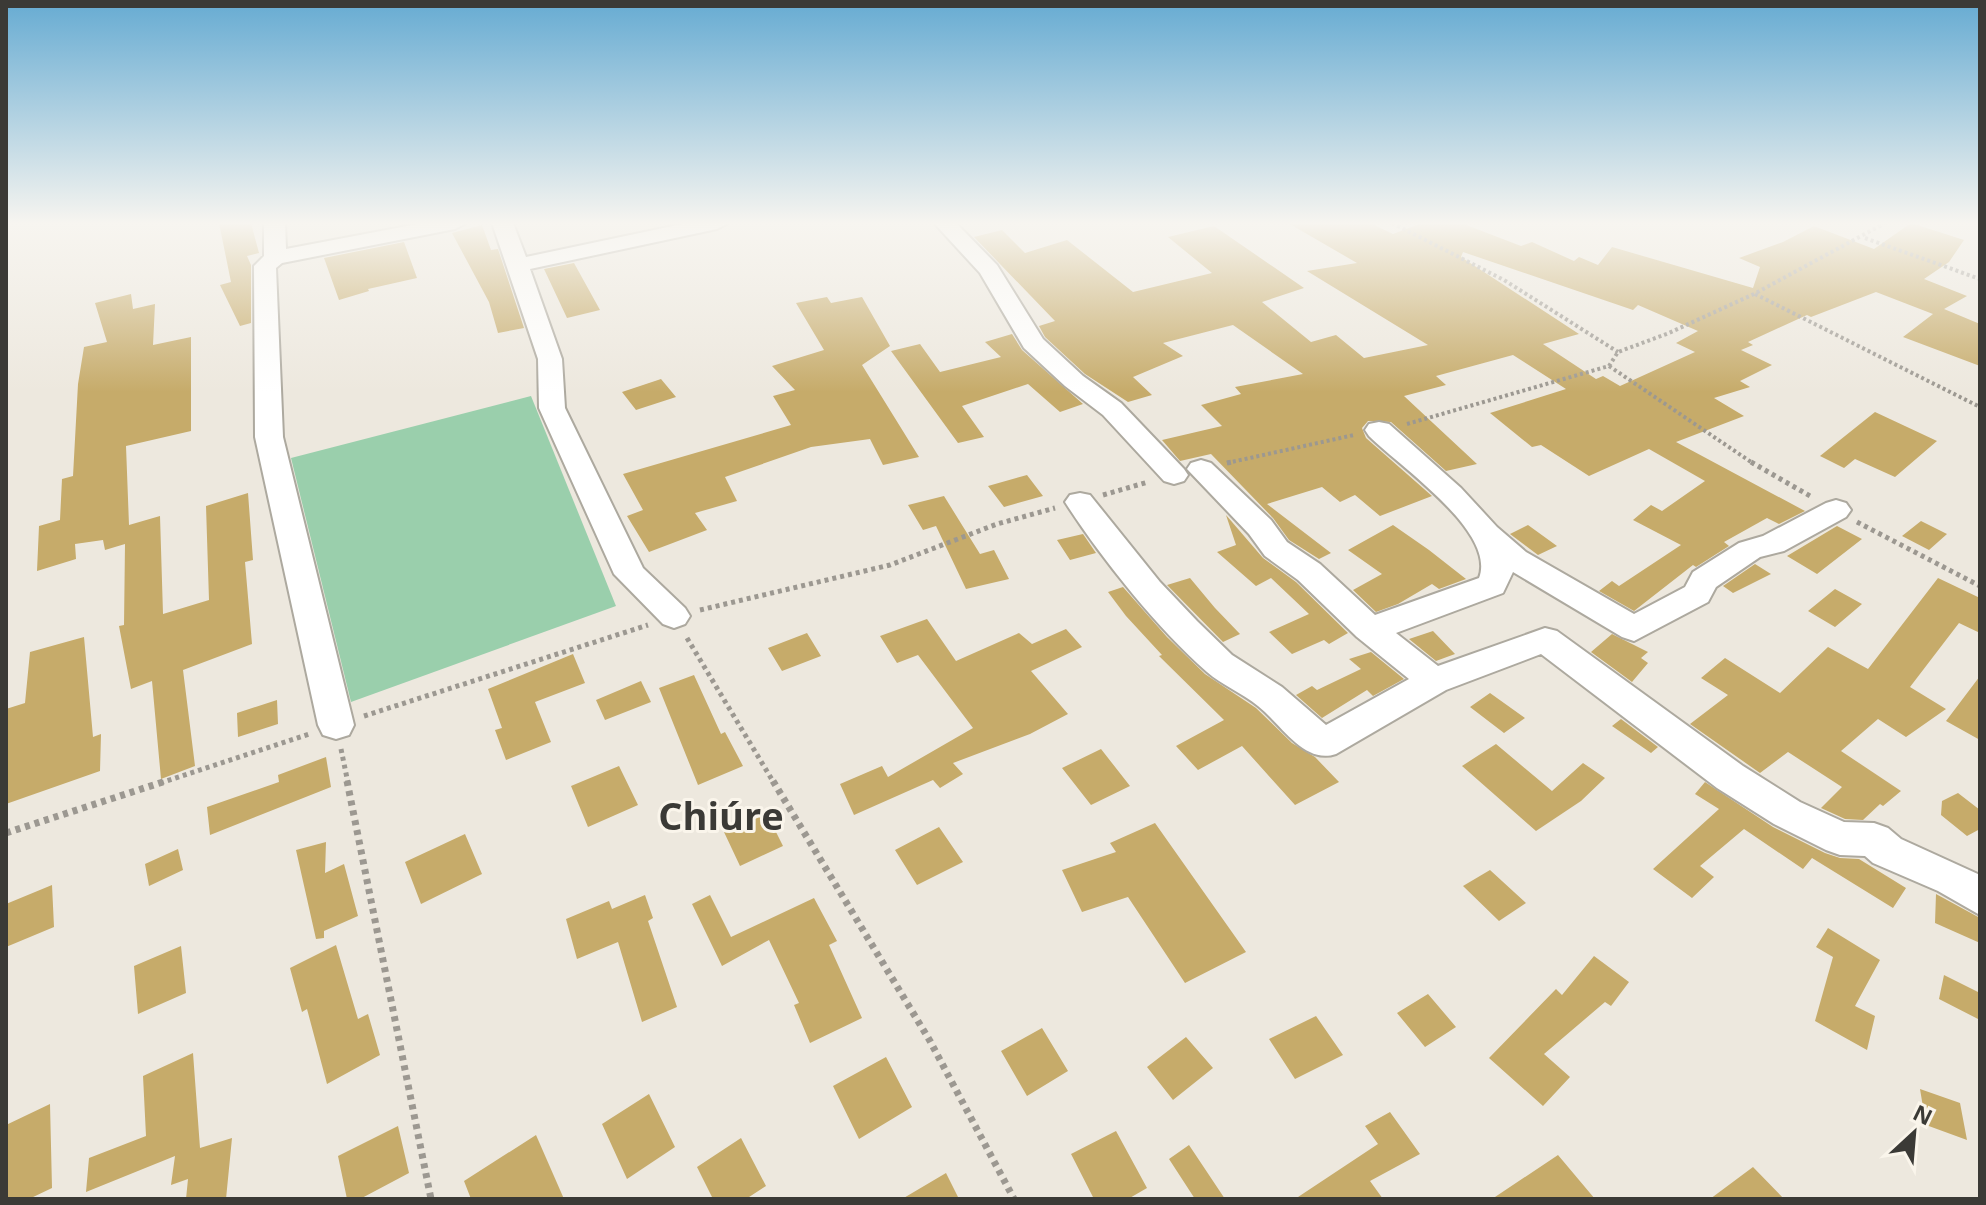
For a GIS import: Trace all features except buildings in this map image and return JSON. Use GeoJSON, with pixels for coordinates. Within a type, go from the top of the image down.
{"type":"FeatureCollection","features":[{"type":"Feature","properties":{"kind":"street"},"geometry":{"type":"LineString","coordinates":[[265,279],[269,437],[336,725]]}},
{"type":"Feature","properties":{"kind":"street"},"geometry":{"type":"LineString","coordinates":[[523,279],[550,359],[552,408],[630,574],[674,616]]}},
{"type":"Feature","properties":{"kind":"street"},"geometry":{"type":"LineString","coordinates":[[995,279],[1033,343],[1074,381],[1260,527],[1276,549],[1337,596],[1369,629],[1434,681]]}},
{"type":"Feature","properties":{"kind":"street"},"geometry":{"type":"LineString","coordinates":[[1379,430],[1396,450],[1441,486],[1515,559],[1634,629],[1697,594],[1704,580],[1750,550],[1773,544],[1836,510]]}},
{"type":"Feature","properties":{"kind":"street"},"geometry":{"type":"LineString","coordinates":[[1080,502],[1149,590],[1220,664],[1270,696],[1323,744],[1434,681],[1545,640],[1730,777],[1787,813],[1840,838],[1874,840],[1887,851],[1952,879],[1980,897]]}},
{"type":"Feature","properties":{"kind":"street"},"geometry":{"type":"LineString","coordinates":[[1369,629],[1421,613],[1492,585],[1499,566],[1490,535]]}},
{"type":"Feature","properties":{"kind":"path"},"geometry":{"type":"LineString","coordinates":[[1504,279],[1618,352]]}},
{"type":"Feature","properties":{"kind":"path"},"geometry":{"type":"LineString","coordinates":[[6,833],[674,616],[890,565],[997,524],[1187,472],[1423,421],[1609,366],[1618,352],[1669,333],[1782,279]]}},
{"type":"Feature","properties":{"kind":"path"},"geometry":{"type":"LineString","coordinates":[[1754,294],[1980,407]]}},
{"type":"Feature","properties":{"kind":"path"},"geometry":{"type":"LineString","coordinates":[[1609,366],[1773,477],[1980,586]]}},
{"type":"Feature","properties":{"kind":"path"},"geometry":{"type":"LineString","coordinates":[[674,616],[930,1041],[1014,1199]]}},
{"type":"Feature","properties":{"kind":"path"},"geometry":{"type":"LineString","coordinates":[[336,725],[431,1199]]}},
{"type":"Feature","properties":{"kind":"green space"},"geometry":{"type":"Polygon","coordinates":[[[531,396],[616,606],[351,702],[291,458],[531,396]]]}},
{"type":"Feature","properties":{"kind":"district","name":"Chiúre"},"geometry":{"type":"Point","coordinates":[721,817]}}]}
